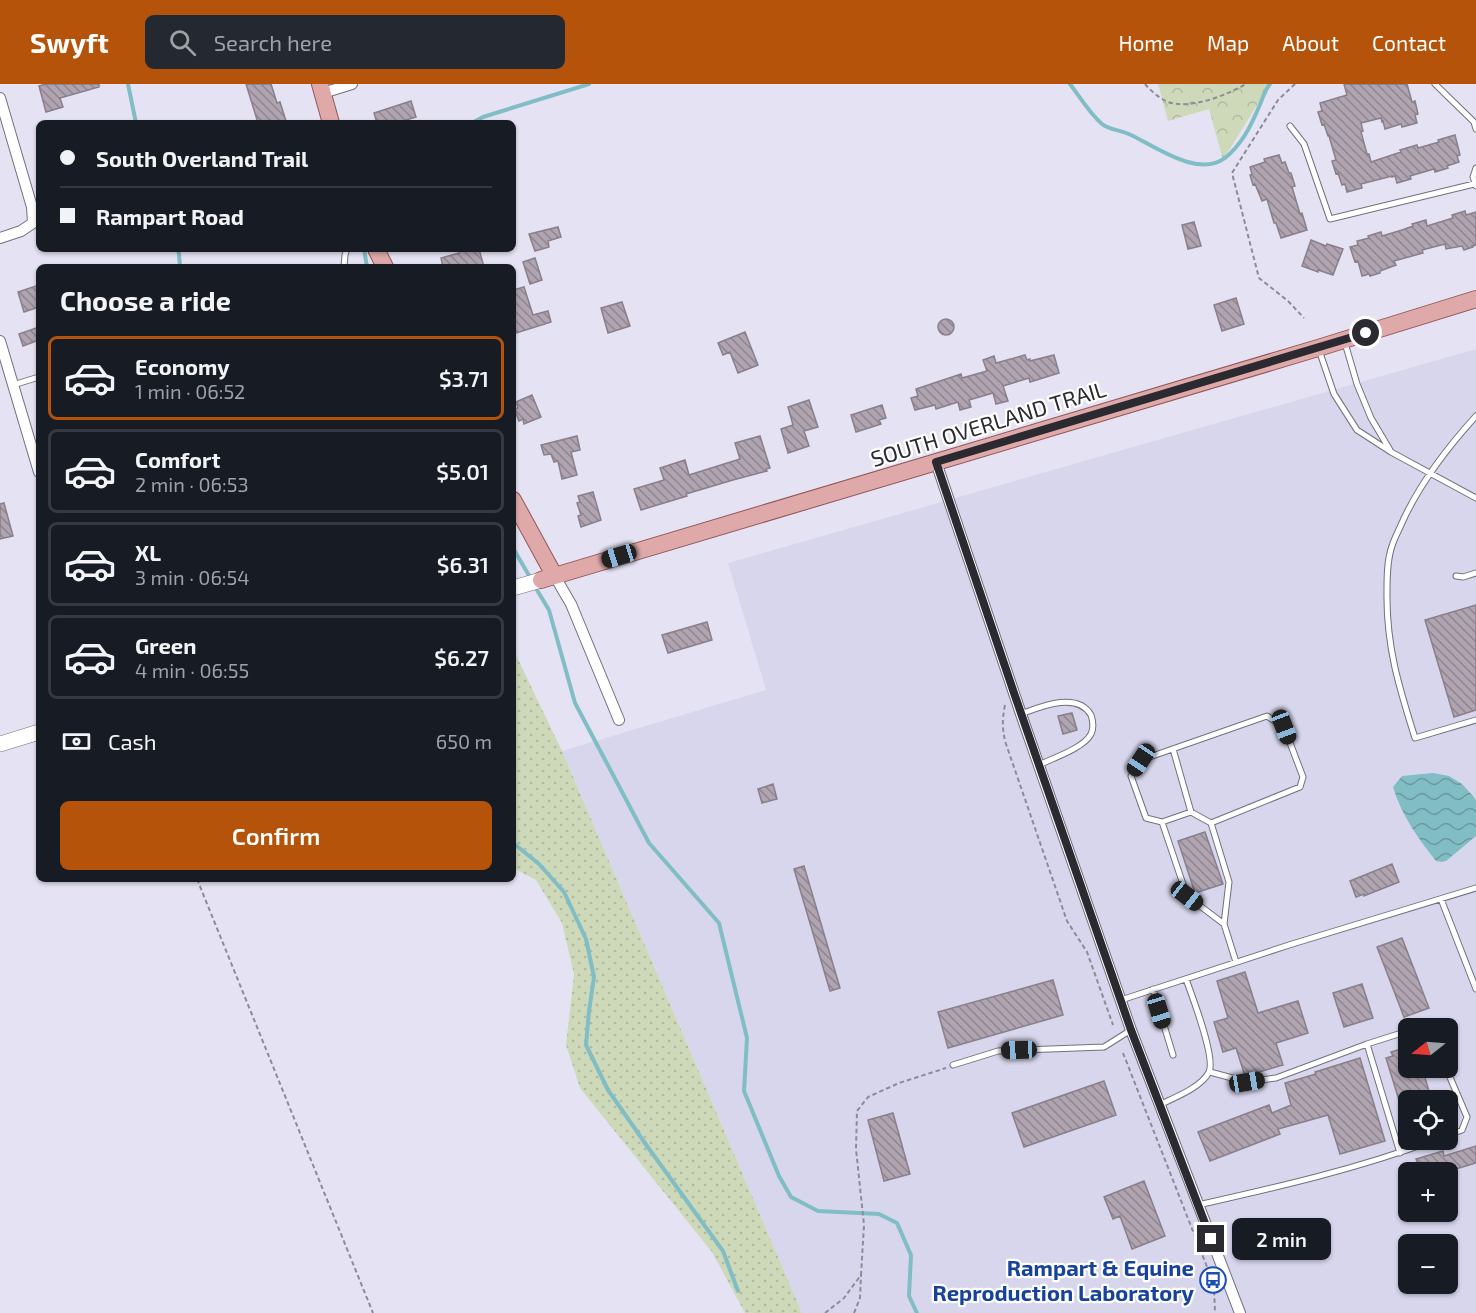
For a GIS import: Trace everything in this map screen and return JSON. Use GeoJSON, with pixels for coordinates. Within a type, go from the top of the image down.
{"type":"FeatureCollection","features":[{"type":"Feature","properties":{"kind":"main road"},"geometry":{"type":"LineString","coordinates":[[321,89],[330,120]]}},
{"type":"Feature","properties":{"kind":"main road","name":"SOUTH OVERLAND TRAIL"},"geometry":{"type":"LineString","coordinates":[[518,587],[1476,299]]}},
{"type":"Feature","properties":{"kind":"main road"},"geometry":{"type":"LineString","coordinates":[[516,507],[548,578]]}},
{"type":"Feature","properties":{"kind":"main road"},"geometry":{"type":"LineString","coordinates":[[0,744],[36,733]]}},
{"type":"Feature","properties":{"kind":"street"},"geometry":{"type":"LineString","coordinates":[[321,89],[352,84]]}},
{"type":"Feature","properties":{"kind":"street"},"geometry":{"type":"LineString","coordinates":[[0,98],[32,207],[33,223],[21,231],[0,238]]}},
{"type":"Feature","properties":{"kind":"street"},"geometry":{"type":"LineString","coordinates":[[0,341],[36,462]]}},
{"type":"Feature","properties":{"kind":"street"},"geometry":{"type":"LineString","coordinates":[[936,462],[1131,1030],[1240,1313]]}},
{"type":"Feature","properties":{"kind":"street"},"geometry":{"type":"LineString","coordinates":[[548,578],[571,604],[619,720]]}},
{"type":"Feature","properties":{"kind":"lane"},"geometry":{"type":"LineString","coordinates":[[1435,84],[1474,122],[1476,129]]}},
{"type":"Feature","properties":{"kind":"lane"},"geometry":{"type":"LineString","coordinates":[[1290,126],[1304,144],[1330,219],[1475,185],[1473,177],[1476,168]]}},
{"type":"Feature","properties":{"kind":"lane"},"geometry":{"type":"LineString","coordinates":[[1344,340],[1357,384],[1371,418],[1391,452]]}},
{"type":"Feature","properties":{"kind":"lane"},"geometry":{"type":"LineString","coordinates":[[1318,348],[1334,394],[1357,430],[1391,452],[1476,498]]}},
{"type":"Feature","properties":{"kind":"lane"},"geometry":{"type":"LineString","coordinates":[[13,385],[36,378]]}},
{"type":"Feature","properties":{"kind":"lane"},"geometry":{"type":"LineString","coordinates":[[1476,416],[1454,441],[1412,502],[1392,546],[1387,577],[1386,609],[1389,644],[1397,681],[1415,738],[1476,720]]}},
{"type":"Feature","properties":{"kind":"lane"},"geometry":{"type":"LineString","coordinates":[[1456,576],[1463,577],[1476,573]]}},
{"type":"Feature","properties":{"kind":"lane"},"geometry":{"type":"LineString","coordinates":[[1021,714],[1040,707],[1070,703],[1083,707],[1092,719],[1094,726],[1084,742],[1039,765]]}},
{"type":"Feature","properties":{"kind":"lane"},"geometry":{"type":"LineString","coordinates":[[1191,812],[1162,822],[1146,818],[1131,776],[1141,760],[1267,716],[1284,727],[1303,777],[1300,787],[1211,823]]}},
{"type":"Feature","properties":{"kind":"lane"},"geometry":{"type":"LineString","coordinates":[[1173,749],[1191,812],[1211,823],[1229,882],[1224,924],[1236,963]]}},
{"type":"Feature","properties":{"kind":"lane"},"geometry":{"type":"LineString","coordinates":[[1162,822],[1187,896],[1224,924]]}},
{"type":"Feature","properties":{"kind":"lane"},"geometry":{"type":"LineString","coordinates":[[1121,1000],[1476,888]]}},
{"type":"Feature","properties":{"kind":"lane"},"geometry":{"type":"LineString","coordinates":[[1441,899],[1476,989]]}},
{"type":"Feature","properties":{"kind":"lane"},"geometry":{"type":"LineString","coordinates":[[1160,1105],[1198,1084],[1210,1072],[1211,1056],[1186,979]]}},
{"type":"Feature","properties":{"kind":"lane"},"geometry":{"type":"LineString","coordinates":[[1153,989],[1173,1055]]}},
{"type":"Feature","properties":{"kind":"lane"},"geometry":{"type":"LineString","coordinates":[[953,1065],[998,1051],[1104,1047],[1131,1030]]}},
{"type":"Feature","properties":{"kind":"lane"},"geometry":{"type":"LineString","coordinates":[[1210,1072],[1247,1082],[1276,1078],[1398,1034]]}},
{"type":"Feature","properties":{"kind":"lane"},"geometry":{"type":"LineString","coordinates":[[1367,1044],[1400,1153]]}},
{"type":"Feature","properties":{"kind":"lane"},"geometry":{"type":"LineString","coordinates":[[1458,1096],[1467,1117],[1462,1130],[1458,1131]]}},
{"type":"Feature","properties":{"kind":"lane"},"geometry":{"type":"LineString","coordinates":[[1198,1205],[1322,1176],[1408,1150]]}},
{"type":"Feature","properties":{"kind":"path"},"geometry":{"type":"LineString","coordinates":[[1145,84],[1167,102],[1179,104],[1202,102],[1246,84]]}},
{"type":"Feature","properties":{"kind":"path"},"geometry":{"type":"LineString","coordinates":[[1295,84],[1278,100],[1232,173],[1259,278],[1304,318]]}},
{"type":"Feature","properties":{"kind":"path"},"geometry":{"type":"LineString","coordinates":[[1014,693],[1004,699],[1002,730],[1006,744],[1067,921],[1087,951],[1113,1025]]}},
{"type":"Feature","properties":{"kind":"path"},"geometry":{"type":"LineString","coordinates":[[198,882],[373,1313]]}},
{"type":"Feature","properties":{"kind":"path"},"geometry":{"type":"LineString","coordinates":[[1123,1053],[1211,1277],[1214,1287],[1215,1313]]}},
{"type":"Feature","properties":{"kind":"path"},"geometry":{"type":"LineString","coordinates":[[854,1313],[860,1298],[864,1224],[856,1149],[857,1111],[868,1097],[898,1083],[953,1065]]}},
{"type":"Feature","properties":{"kind":"path"},"geometry":{"type":"LineString","coordinates":[[825,1313],[844,1298],[861,1275]]}},
{"type":"Feature","properties":{"kind":"shaded area"},"geometry":{"type":"Polygon","coordinates":[[[1476,349],[1476,1313],[802,1313],[562,751],[766,690],[728,563],[1476,349]]]}},
{"type":"Feature","properties":{"kind":"green space"},"geometry":{"type":"Polygon","coordinates":[[[1158,84],[1270,84],[1223,160],[1209,109],[1168,121],[1158,84]]]}},
{"type":"Feature","properties":{"kind":"green space"},"geometry":{"type":"Polygon","coordinates":[[[516,655],[562,751],[802,1313],[745,1313],[712,1252],[580,1088],[566,1045],[574,974],[562,923],[536,880],[516,870],[516,655]]]}},
{"type":"Feature","properties":{"kind":"water"},"geometry":{"type":"Polygon","coordinates":[[[1433,773],[1449,776],[1462,784],[1476,801],[1476,836],[1446,861],[1441,862],[1436,861],[1417,835],[1405,816],[1393,787],[1402,776],[1433,773]]]}},
{"type":"Feature","properties":{"kind":"building"},"geometry":{"type":"Polygon","coordinates":[[[99,84],[99,87],[60,98],[63,107],[46,112],[39,86],[99,84]]]}},
{"type":"Feature","properties":{"kind":"building"},"geometry":{"type":"Polygon","coordinates":[[[246,84],[271,84],[286,120],[257,120],[246,84]]]}},
{"type":"Feature","properties":{"kind":"building"},"geometry":{"type":"Polygon","coordinates":[[[1344,84],[1407,84],[1412,102],[1415,101],[1418,114],[1415,115],[1417,123],[1402,127],[1401,124],[1385,129],[1381,118],[1361,123],[1363,131],[1361,132],[1371,162],[1401,152],[1400,150],[1417,145],[1418,148],[1455,135],[1460,155],[1457,156],[1459,162],[1435,172],[1434,169],[1410,176],[1411,179],[1397,183],[1395,176],[1392,176],[1361,184],[1362,188],[1347,192],[1345,184],[1342,185],[1338,173],[1336,174],[1332,161],[1336,160],[1329,136],[1318,112],[1322,111],[1320,103],[1347,95],[1344,84]]]}},
{"type":"Feature","properties":{"kind":"building"},"geometry":{"type":"Polygon","coordinates":[[[411,101],[416,117],[406,120],[376,120],[374,113],[411,101]]]}},
{"type":"Feature","properties":{"kind":"building"},"geometry":{"type":"Polygon","coordinates":[[[1279,155],[1282,163],[1285,162],[1291,173],[1295,186],[1292,187],[1307,230],[1281,238],[1267,199],[1262,201],[1250,175],[1252,174],[1250,167],[1265,162],[1264,159],[1279,155]]]}},
{"type":"Feature","properties":{"kind":"building"},"geometry":{"type":"Polygon","coordinates":[[[1465,211],[1466,215],[1476,212],[1476,245],[1473,247],[1464,250],[1462,246],[1446,249],[1445,244],[1422,250],[1423,253],[1394,261],[1396,265],[1380,273],[1362,276],[1358,261],[1355,262],[1350,247],[1358,245],[1357,241],[1381,232],[1382,236],[1402,230],[1426,220],[1427,226],[1453,218],[1452,215],[1465,211]]]}},
{"type":"Feature","properties":{"kind":"building"},"geometry":{"type":"Polygon","coordinates":[[[1194,222],[1201,246],[1188,249],[1182,225],[1194,222]]]}},
{"type":"Feature","properties":{"kind":"building"},"geometry":{"type":"Polygon","coordinates":[[[558,227],[561,237],[548,241],[549,247],[535,251],[529,234],[558,227]]]}},
{"type":"Feature","properties":{"kind":"building"},"geometry":{"type":"Polygon","coordinates":[[[1311,240],[1343,249],[1333,275],[1302,266],[1311,240]]]}},
{"type":"Feature","properties":{"kind":"building"},"geometry":{"type":"Polygon","coordinates":[[[480,252],[483,264],[442,264],[441,258],[459,253],[480,252]]]}},
{"type":"Feature","properties":{"kind":"building"},"geometry":{"type":"Polygon","coordinates":[[[535,258],[542,280],[530,284],[523,262],[535,258]]]}},
{"type":"Feature","properties":{"kind":"building"},"geometry":{"type":"Polygon","coordinates":[[[36,286],[36,308],[24,312],[18,292],[36,286]]]}},
{"type":"Feature","properties":{"kind":"building"},"geometry":{"type":"Polygon","coordinates":[[[524,287],[533,315],[548,311],[551,322],[516,333],[516,289],[524,287]]]}},
{"type":"Feature","properties":{"kind":"building"},"geometry":{"type":"Polygon","coordinates":[[[1236,298],[1244,324],[1222,331],[1214,305],[1236,298]]]}},
{"type":"Feature","properties":{"kind":"building"},"geometry":{"type":"Polygon","coordinates":[[[622,302],[630,326],[608,333],[601,308],[622,302]]]}},
{"type":"Feature","properties":{"kind":"building"},"geometry":{"type":"Polygon","coordinates":[[[943,319],[949,319],[954,327],[952,333],[943,335],[938,330],[938,324],[943,319]]]}},
{"type":"Feature","properties":{"kind":"building"},"geometry":{"type":"Polygon","coordinates":[[[36,328],[36,341],[23,346],[19,334],[36,328]]]}},
{"type":"Feature","properties":{"kind":"building"},"geometry":{"type":"Polygon","coordinates":[[[745,332],[758,365],[738,373],[730,352],[723,355],[718,343],[745,332]]]}},
{"type":"Feature","properties":{"kind":"building"},"geometry":{"type":"Polygon","coordinates":[[[1025,355],[1030,361],[1054,355],[1059,373],[1030,382],[1029,378],[1003,386],[1008,401],[996,404],[993,393],[969,400],[971,407],[960,410],[958,402],[936,409],[935,405],[915,410],[911,398],[918,396],[916,389],[961,374],[962,378],[987,371],[983,360],[994,356],[996,363],[1025,355]]]}},
{"type":"Feature","properties":{"kind":"building"},"geometry":{"type":"Polygon","coordinates":[[[532,395],[541,417],[524,424],[523,419],[519,421],[516,414],[518,408],[516,402],[532,395]]]}},
{"type":"Feature","properties":{"kind":"building"},"geometry":{"type":"Polygon","coordinates":[[[809,400],[818,427],[804,431],[809,446],[788,453],[781,429],[793,425],[788,407],[809,400]]]}},
{"type":"Feature","properties":{"kind":"building"},"geometry":{"type":"Polygon","coordinates":[[[882,405],[886,418],[879,420],[881,424],[856,432],[851,415],[882,405]]]}},
{"type":"Feature","properties":{"kind":"building"},"geometry":{"type":"Polygon","coordinates":[[[577,436],[580,450],[571,452],[577,475],[562,479],[558,461],[554,462],[551,454],[544,455],[541,445],[577,436]]]}},
{"type":"Feature","properties":{"kind":"building"},"geometry":{"type":"Polygon","coordinates":[[[760,436],[770,468],[766,469],[767,471],[686,494],[687,496],[641,510],[634,489],[664,480],[660,468],[685,460],[689,475],[740,459],[735,443],[760,436]]]}},
{"type":"Feature","properties":{"kind":"building"},"geometry":{"type":"Polygon","coordinates":[[[593,492],[601,520],[581,527],[578,516],[581,515],[577,503],[580,502],[578,496],[593,492]]]}},
{"type":"Feature","properties":{"kind":"building"},"geometry":{"type":"Polygon","coordinates":[[[4,503],[13,536],[0,539],[0,504],[4,503]]]}},
{"type":"Feature","properties":{"kind":"building"},"geometry":{"type":"Polygon","coordinates":[[[1476,605],[1476,710],[1454,717],[1425,620],[1476,605]]]}},
{"type":"Feature","properties":{"kind":"building"},"geometry":{"type":"Polygon","coordinates":[[[707,622],[712,640],[668,653],[662,635],[707,622]]]}},
{"type":"Feature","properties":{"kind":"building"},"geometry":{"type":"Polygon","coordinates":[[[1072,713],[1077,730],[1063,734],[1058,716],[1072,713]]]}},
{"type":"Feature","properties":{"kind":"building"},"geometry":{"type":"Polygon","coordinates":[[[773,784],[777,799],[762,803],[758,789],[773,784]]]}},
{"type":"Feature","properties":{"kind":"building"},"geometry":{"type":"Polygon","coordinates":[[[1205,832],[1223,884],[1195,893],[1178,841],[1205,832]]]}},
{"type":"Feature","properties":{"kind":"building"},"geometry":{"type":"Polygon","coordinates":[[[1392,864],[1399,882],[1356,897],[1350,881],[1392,864]]]}},
{"type":"Feature","properties":{"kind":"building"},"geometry":{"type":"Polygon","coordinates":[[[804,866],[840,988],[830,991],[794,869],[804,866]]]}},
{"type":"Feature","properties":{"kind":"building"},"geometry":{"type":"Polygon","coordinates":[[[1402,938],[1429,1008],[1404,1017],[1377,947],[1402,938]]]}},
{"type":"Feature","properties":{"kind":"building"},"geometry":{"type":"Polygon","coordinates":[[[1245,972],[1258,1013],[1298,1001],[1308,1033],[1276,1043],[1283,1065],[1245,1076],[1236,1048],[1223,1052],[1214,1022],[1228,1018],[1217,981],[1245,972]]]}},
{"type":"Feature","properties":{"kind":"building"},"geometry":{"type":"Polygon","coordinates":[[[1053,980],[1063,1015],[948,1048],[938,1012],[1053,980]]]}},
{"type":"Feature","properties":{"kind":"building"},"geometry":{"type":"Polygon","coordinates":[[[1362,984],[1373,1018],[1344,1027],[1333,993],[1362,984]]]}},
{"type":"Feature","properties":{"kind":"building"},"geometry":{"type":"Polygon","coordinates":[[[1398,1050],[1398,1078],[1425,1078],[1429,1090],[1398,1090],[1398,1097],[1386,1058],[1393,1056],[1391,1052],[1398,1050]]]}},
{"type":"Feature","properties":{"kind":"building"},"geometry":{"type":"Polygon","coordinates":[[[1360,1058],[1385,1141],[1340,1154],[1328,1115],[1278,1129],[1280,1134],[1210,1161],[1198,1132],[1269,1105],[1272,1113],[1291,1105],[1285,1083],[1360,1058]]]}},
{"type":"Feature","properties":{"kind":"building"},"geometry":{"type":"Polygon","coordinates":[[[1104,1081],[1116,1115],[1024,1147],[1012,1113],[1104,1081]]]}},
{"type":"Feature","properties":{"kind":"building"},"geometry":{"type":"Polygon","coordinates":[[[893,1113],[910,1174],[884,1181],[868,1120],[893,1113]]]}},
{"type":"Feature","properties":{"kind":"building"},"geometry":{"type":"Polygon","coordinates":[[[1476,1146],[1476,1163],[1458,1168],[1458,1162],[1417,1162],[1416,1159],[1443,1151],[1444,1156],[1476,1146]]]}},
{"type":"Feature","properties":{"kind":"building"},"geometry":{"type":"Polygon","coordinates":[[[1144,1181],[1165,1236],[1132,1249],[1120,1216],[1113,1219],[1104,1197],[1144,1181]]]}},
{"type":"Feature","properties":{"kind":"waterway"},"geometry":{"type":"LineString","coordinates":[[128,84],[135,120]]}},
{"type":"Feature","properties":{"kind":"waterway"},"geometry":{"type":"LineString","coordinates":[[478,120],[589,84]]}},
{"type":"Feature","properties":{"kind":"waterway"},"geometry":{"type":"LineString","coordinates":[[1070,84],[1093,115],[1105,126],[1127,133],[1177,158],[1202,165],[1225,158],[1236,148],[1270,84]]}},
{"type":"Feature","properties":{"kind":"waterway"},"geometry":{"type":"LineString","coordinates":[[178,252],[180,264]]}},
{"type":"Feature","properties":{"kind":"waterway"},"geometry":{"type":"LineString","coordinates":[[364,252],[366,264]]}},
{"type":"Feature","properties":{"kind":"waterway"},"geometry":{"type":"LineString","coordinates":[[516,553],[531,579]]}},
{"type":"Feature","properties":{"kind":"waterway"},"geometry":{"type":"LineString","coordinates":[[534,585],[549,610],[575,703],[649,843],[719,923],[747,1038],[744,1091],[779,1176],[791,1197],[818,1211],[879,1214],[897,1223],[911,1255],[909,1296],[917,1313]]}},
{"type":"Feature","properties":{"kind":"waterway"},"geometry":{"type":"LineString","coordinates":[[516,845],[539,864],[564,892],[586,939],[594,977],[586,1045],[608,1090],[723,1251],[738,1291]]}},
{"type":"Feature","properties":{"kind":"place","name":"Rampart & Equine Reproduction Laboratory"},"geometry":{"type":"Point","coordinates":[1213,1280]}},
{"type":"Feature","properties":{"kind":"route"},"geometry":{"type":"LineString","coordinates":[[1211,1239],[1131,1030],[936,462],[1366,333]]}}]}
